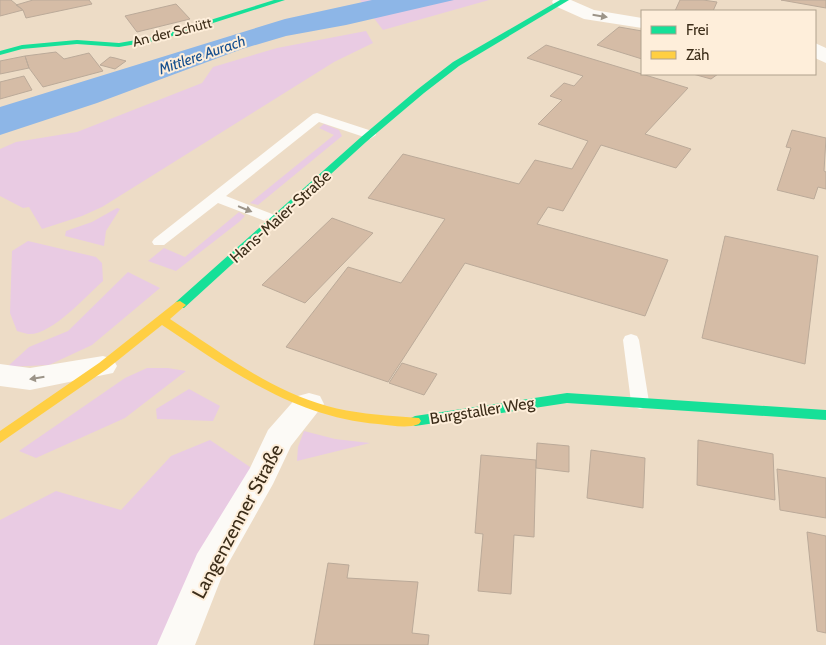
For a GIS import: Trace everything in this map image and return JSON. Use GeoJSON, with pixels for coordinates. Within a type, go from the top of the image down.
{"type":"FeatureCollection","features":[{"type":"Feature","properties":{"kind":"street","name":"An der Schütt"},"geometry":{"type":"LineString","coordinates":[[0,53],[77,42],[119,45],[160,38],[281,0]]}},
{"type":"Feature","properties":{"kind":"street"},"geometry":{"type":"LineString","coordinates":[[563,1],[590,15],[641,23]]}},
{"type":"Feature","properties":{"kind":"street","name":"Hans-Maier-Straße"},"geometry":{"type":"LineString","coordinates":[[0,438],[103,366],[163,320],[240,253],[370,134],[421,91],[456,64],[563,1]]}},
{"type":"Feature","properties":{"kind":"street","name":"Burgstaller Weg"},"geometry":{"type":"LineString","coordinates":[[163,320],[262,385],[309,404],[348,416],[406,422],[567,398],[826,414]]}},
{"type":"Feature","properties":{"kind":"street"},"geometry":{"type":"LineString","coordinates":[[0,375],[30,379],[103,366]]}},
{"type":"Feature","properties":{"kind":"street","name":"Langenzenner Straße"},"geometry":{"type":"LineString","coordinates":[[176,645],[209,565],[262,476],[280,439],[309,404]]}},
{"type":"Feature","properties":{"kind":"lane"},"geometry":{"type":"LineString","coordinates":[[160,242],[317,117],[370,134]]}},
{"type":"Feature","properties":{"kind":"lane"},"geometry":{"type":"LineString","coordinates":[[216,197],[275,220]]}},
{"type":"Feature","properties":{"kind":"lane"},"geometry":{"type":"LineString","coordinates":[[631,340],[640,402]]}},
{"type":"Feature","properties":{"kind":"shaded area"},"geometry":{"type":"Polygon","coordinates":[[[360,0],[489,0],[383,30],[360,0]]]}},
{"type":"Feature","properties":{"kind":"shaded area"},"geometry":{"type":"Polygon","coordinates":[[[366,31],[373,43],[334,62],[102,207],[82,216],[42,229],[29,207],[23,208],[0,196],[0,149],[16,142],[77,132],[202,83],[213,67],[277,48],[366,31]]]}},
{"type":"Feature","properties":{"kind":"shaded area"},"geometry":{"type":"Polygon","coordinates":[[[324,124],[339,130],[342,136],[258,205],[250,203],[334,135],[319,128],[324,124]]]}},
{"type":"Feature","properties":{"kind":"shaded area"},"geometry":{"type":"Polygon","coordinates":[[[117,208],[120,209],[106,231],[104,246],[65,236],[66,231],[92,222],[117,208]]]}},
{"type":"Feature","properties":{"kind":"shaded area"},"geometry":{"type":"Polygon","coordinates":[[[239,212],[245,216],[239,222],[176,271],[148,261],[164,248],[185,257],[239,212]]]}},
{"type":"Feature","properties":{"kind":"shaded area"},"geometry":{"type":"Polygon","coordinates":[[[28,241],[96,257],[102,263],[103,281],[57,322],[47,329],[28,334],[17,331],[10,313],[12,251],[28,241]]]}},
{"type":"Feature","properties":{"kind":"shaded area"},"geometry":{"type":"Polygon","coordinates":[[[128,272],[160,288],[92,345],[49,365],[7,367],[29,347],[68,331],[128,272]]]}},
{"type":"Feature","properties":{"kind":"shaded area"},"geometry":{"type":"Polygon","coordinates":[[[147,368],[168,368],[186,371],[125,418],[36,458],[19,451],[125,378],[147,368]]]}},
{"type":"Feature","properties":{"kind":"shaded area"},"geometry":{"type":"Polygon","coordinates":[[[189,389],[220,406],[213,421],[157,419],[156,409],[189,389]]]}},
{"type":"Feature","properties":{"kind":"shaded area"},"geometry":{"type":"Polygon","coordinates":[[[304,431],[335,439],[370,443],[297,461],[298,447],[304,431]]]}},
{"type":"Feature","properties":{"kind":"shaded area"},"geometry":{"type":"Polygon","coordinates":[[[210,440],[262,475],[176,645],[0,645],[0,520],[56,491],[121,510],[171,456],[210,440]]]}},
{"type":"Feature","properties":{"kind":"water","name":"Mittlere Aurach"},"geometry":{"type":"Polygon","coordinates":[[[372,0],[454,0],[346,25],[286,36],[242,49],[97,103],[0,135],[0,107],[285,19],[372,0]]]}},
{"type":"Feature","properties":{"kind":"building"},"geometry":{"type":"Polygon","coordinates":[[[0,0],[11,0],[23,10],[0,16],[0,0]]]}},
{"type":"Feature","properties":{"kind":"building"},"geometry":{"type":"Polygon","coordinates":[[[33,0],[89,0],[92,4],[26,18],[23,10],[16,5],[33,0]]]}},
{"type":"Feature","properties":{"kind":"building"},"geometry":{"type":"Polygon","coordinates":[[[680,0],[717,2],[713,10],[675,10],[680,0]]]}},
{"type":"Feature","properties":{"kind":"building"},"geometry":{"type":"Polygon","coordinates":[[[781,0],[826,0],[826,8],[781,0]]]}},
{"type":"Feature","properties":{"kind":"building"},"geometry":{"type":"Polygon","coordinates":[[[176,4],[190,19],[137,32],[125,16],[176,4]]]}},
{"type":"Feature","properties":{"kind":"building"},"geometry":{"type":"Polygon","coordinates":[[[619,27],[641,31],[641,59],[597,45],[619,27]]]}},
{"type":"Feature","properties":{"kind":"building"},"geometry":{"type":"Polygon","coordinates":[[[546,45],[688,88],[645,134],[691,149],[676,168],[601,145],[563,211],[548,207],[537,224],[668,260],[645,316],[465,263],[388,382],[286,347],[348,267],[401,283],[445,219],[368,198],[403,154],[519,184],[535,160],[572,169],[588,141],[538,124],[562,100],[550,96],[564,83],[574,86],[583,76],[527,58],[546,45]]]}},
{"type":"Feature","properties":{"kind":"building"},"geometry":{"type":"Polygon","coordinates":[[[56,52],[64,59],[89,53],[103,71],[43,87],[29,68],[25,56],[56,52]]]}},
{"type":"Feature","properties":{"kind":"building"},"geometry":{"type":"Polygon","coordinates":[[[25,56],[29,68],[0,74],[0,61],[25,56]]]}},
{"type":"Feature","properties":{"kind":"building"},"geometry":{"type":"Polygon","coordinates":[[[110,57],[126,61],[115,69],[100,65],[110,57]]]}},
{"type":"Feature","properties":{"kind":"building"},"geometry":{"type":"Polygon","coordinates":[[[697,75],[717,75],[711,79],[697,75]]]}},
{"type":"Feature","properties":{"kind":"building"},"geometry":{"type":"Polygon","coordinates":[[[24,76],[32,90],[0,99],[0,82],[24,76]]]}},
{"type":"Feature","properties":{"kind":"building"},"geometry":{"type":"Polygon","coordinates":[[[792,130],[826,138],[824,171],[826,172],[826,189],[818,187],[814,199],[777,190],[791,148],[786,147],[792,130]]]}},
{"type":"Feature","properties":{"kind":"building"},"geometry":{"type":"Polygon","coordinates":[[[332,218],[373,233],[305,303],[262,285],[332,218]]]}},
{"type":"Feature","properties":{"kind":"building"},"geometry":{"type":"Polygon","coordinates":[[[725,236],[818,256],[805,364],[702,338],[725,236]]]}},
{"type":"Feature","properties":{"kind":"building"},"geometry":{"type":"Polygon","coordinates":[[[402,363],[437,374],[424,395],[389,383],[402,363]]]}},
{"type":"Feature","properties":{"kind":"building"},"geometry":{"type":"Polygon","coordinates":[[[698,440],[773,454],[775,500],[697,485],[698,440]]]}},
{"type":"Feature","properties":{"kind":"building"},"geometry":{"type":"Polygon","coordinates":[[[537,443],[569,446],[569,472],[536,468],[537,443]]]}},
{"type":"Feature","properties":{"kind":"building"},"geometry":{"type":"Polygon","coordinates":[[[591,450],[645,458],[643,508],[587,498],[591,450]]]}},
{"type":"Feature","properties":{"kind":"building"},"geometry":{"type":"Polygon","coordinates":[[[481,455],[536,460],[534,537],[514,535],[511,594],[478,591],[483,534],[475,533],[481,455]]]}},
{"type":"Feature","properties":{"kind":"building"},"geometry":{"type":"Polygon","coordinates":[[[777,469],[826,478],[826,518],[780,510],[777,469]]]}},
{"type":"Feature","properties":{"kind":"building"},"geometry":{"type":"Polygon","coordinates":[[[807,532],[826,536],[826,633],[817,631],[807,532]]]}},
{"type":"Feature","properties":{"kind":"building"},"geometry":{"type":"Polygon","coordinates":[[[328,563],[349,565],[347,578],[418,582],[412,633],[429,635],[428,645],[314,645],[328,563]]]}},
{"type":"Feature","properties":{"kind":"traffic: fast"},"geometry":{"type":"LineString","coordinates":[[0,53],[22,47],[77,42],[119,45],[160,38],[281,0]]}},
{"type":"Feature","properties":{"kind":"traffic: fast"},"geometry":{"type":"LineString","coordinates":[[180,305],[363,140],[421,91],[456,64],[565,0]]}},
{"type":"Feature","properties":{"kind":"traffic: fast"},"geometry":{"type":"LineString","coordinates":[[415,421],[567,398],[826,415]]}},
{"type":"Feature","properties":{"kind":"traffic: slow"},"geometry":{"type":"LineString","coordinates":[[0,438],[103,366],[180,305]]}},
{"type":"Feature","properties":{"kind":"traffic: slow"},"geometry":{"type":"LineString","coordinates":[[163,320],[229,364],[299,401],[323,410],[349,416],[406,422],[415,421]]}}]}
